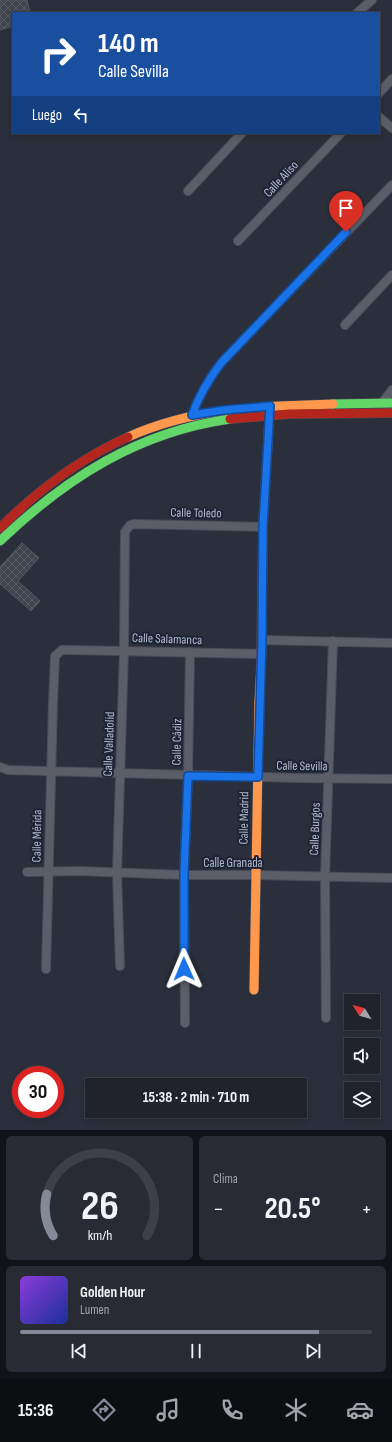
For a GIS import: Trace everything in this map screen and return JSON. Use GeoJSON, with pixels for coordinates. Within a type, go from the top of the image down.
{"type":"FeatureCollection","features":[{"type":"Feature","properties":{"kind":"main road"},"geometry":{"type":"LineString","coordinates":[[0,542],[47,498],[68,483],[116,455],[165,434],[189,427],[270,411],[392,403]]}},
{"type":"Feature","properties":{"kind":"main road"},"geometry":{"type":"LineString","coordinates":[[0,528],[48,484],[90,456],[142,432],[192,415],[224,410],[392,412]]}},
{"type":"Feature","properties":{"kind":"main road","name":"Calle Madrid"},"geometry":{"type":"LineString","coordinates":[[254,990],[262,654],[263,526],[270,411]]}},
{"type":"Feature","properties":{"kind":"street"},"geometry":{"type":"LineString","coordinates":[[357,12],[372,0]]}},
{"type":"Feature","properties":{"kind":"street"},"geometry":{"type":"LineString","coordinates":[[380,92],[392,79]]}},
{"type":"Feature","properties":{"kind":"street"},"geometry":{"type":"LineString","coordinates":[[380,118],[392,128]]}},
{"type":"Feature","properties":{"kind":"street"},"geometry":{"type":"LineString","coordinates":[[188,191],[241,134]]}},
{"type":"Feature","properties":{"kind":"street","name":"Calle Aliso"},"geometry":{"type":"LineString","coordinates":[[238,241],[340,134]]}},
{"type":"Feature","properties":{"kind":"street"},"geometry":{"type":"LineString","coordinates":[[192,415],[200,394],[221,363],[392,185]]}},
{"type":"Feature","properties":{"kind":"street"},"geometry":{"type":"LineString","coordinates":[[345,325],[392,275]]}},
{"type":"Feature","properties":{"kind":"street"},"geometry":{"type":"LineString","coordinates":[[382,403],[392,390]]}},
{"type":"Feature","properties":{"kind":"street","name":"Calle Toledo"},"geometry":{"type":"LineString","coordinates":[[130,525],[263,526]]}},
{"type":"Feature","properties":{"kind":"street","name":"Calle Valladolid"},"geometry":{"type":"LineString","coordinates":[[120,966],[117,873],[124,650],[125,532],[130,525]]}},
{"type":"Feature","properties":{"kind":"street"},"geometry":{"type":"LineString","coordinates":[[262,640],[392,643]]}},
{"type":"Feature","properties":{"kind":"street","name":"Calle Burgos"},"geometry":{"type":"LineString","coordinates":[[326,1018],[325,877],[333,642]]}},
{"type":"Feature","properties":{"kind":"street","name":"Calle Mérida"},"geometry":{"type":"LineString","coordinates":[[46,969],[55,656],[62,650],[71,650]]}},
{"type":"Feature","properties":{"kind":"street","name":"Calle Salamanca"},"geometry":{"type":"LineString","coordinates":[[71,650],[262,654]]}},
{"type":"Feature","properties":{"kind":"street","name":"Calle Cádiz"},"geometry":{"type":"LineString","coordinates":[[185,1023],[184,875],[188,776],[190,652]]}},
{"type":"Feature","properties":{"kind":"street","name":"Calle Sevilla"},"geometry":{"type":"LineString","coordinates":[[0,767],[8,770],[188,776],[392,779]]}},
{"type":"Feature","properties":{"kind":"street","name":"Calle Granada"},"geometry":{"type":"LineString","coordinates":[[26,872],[48,871],[184,875],[392,878]]}},
{"type":"Feature","properties":{"kind":"building"},"geometry":{"type":"Polygon","coordinates":[[[0,0],[27,0],[30,12],[12,12],[12,26],[0,30],[0,0]]]}},
{"type":"Feature","properties":{"kind":"building"},"geometry":{"type":"Polygon","coordinates":[[[22,543],[39,558],[18,581],[40,601],[31,611],[0,584],[0,567],[22,543]]]}},
{"type":"Feature","properties":{"kind":"traffic: fast"},"geometry":{"type":"LineString","coordinates":[[333,404],[392,403]]}},
{"type":"Feature","properties":{"kind":"traffic: fast"},"geometry":{"type":"LineString","coordinates":[[267,458],[270,407]]}},
{"type":"Feature","properties":{"kind":"traffic: fast"},"geometry":{"type":"LineString","coordinates":[[0,541],[51,497],[105,461],[134,447],[165,435],[196,425],[230,419]]}},
{"type":"Feature","properties":{"kind":"traffic: slow"},"geometry":{"type":"LineString","coordinates":[[128,437],[178,419],[203,414],[254,407],[333,404]]}},
{"type":"Feature","properties":{"kind":"traffic: slow"},"geometry":{"type":"LineString","coordinates":[[254,990],[261,665]]}},
{"type":"Feature","properties":{"kind":"traffic: jam"},"geometry":{"type":"LineString","coordinates":[[230,419],[289,414],[392,413]]}},
{"type":"Feature","properties":{"kind":"traffic: jam"},"geometry":{"type":"LineString","coordinates":[[0,528],[14,514],[60,476],[93,455],[128,437]]}},
{"type":"Feature","properties":{"kind":"traffic: jam"},"geometry":{"type":"LineString","coordinates":[[261,665],[263,527],[267,458]]}},
{"type":"Feature","properties":{"kind":"route"},"geometry":{"type":"LineString","coordinates":[[184,969],[184,875],[188,776],[258,777],[262,640],[263,526],[270,406],[224,410],[192,415],[200,394],[221,363],[346,232]]}}]}
